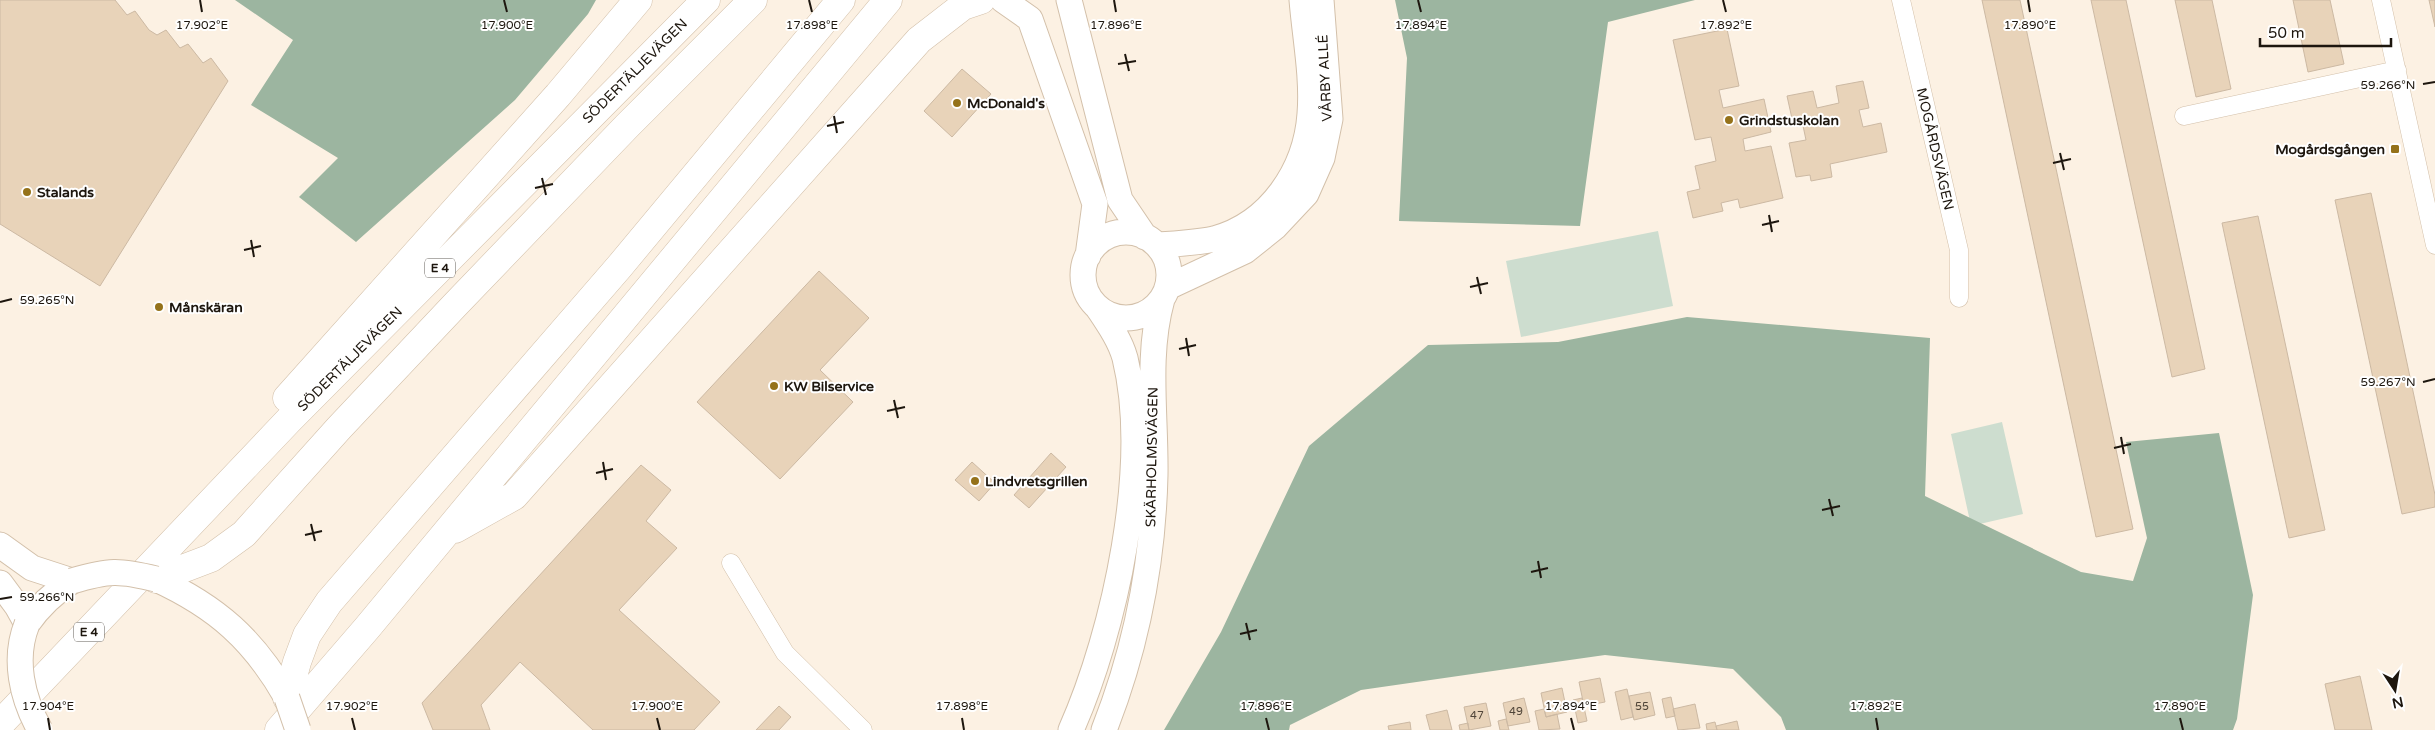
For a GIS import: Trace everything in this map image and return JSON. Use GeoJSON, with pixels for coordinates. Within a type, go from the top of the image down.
{"type":"FeatureCollection","features":[{"type":"Feature","properties":{"kind":"highway"},"geometry":{"type":"LineString","coordinates":[[178,540],[242,448],[558,95],[638,0]]}},
{"type":"Feature","properties":{"kind":"highway","name":"SÖDERTÄLJEVÄGEN"},"geometry":{"type":"LineString","coordinates":[[0,724],[178,540],[289,420],[706,0]]}},
{"type":"Feature","properties":{"kind":"highway"},"geometry":{"type":"LineString","coordinates":[[156,579],[211,558],[244,534],[338,428],[627,126],[753,0]]}},
{"type":"Feature","properties":{"kind":"highway"},"geometry":{"type":"LineString","coordinates":[[287,698],[307,635],[329,602],[392,532],[620,267],[841,0]]}},
{"type":"Feature","properties":{"kind":"highway"},"geometry":{"type":"LineString","coordinates":[[280,730],[888,0]]}},
{"type":"Feature","properties":{"kind":"highway"},"geometry":{"type":"LineString","coordinates":[[440,537],[514,496],[919,40],[963,6],[981,0]]}},
{"type":"Feature","properties":{"kind":"main road"},"geometry":{"type":"LineString","coordinates":[[1003,0],[1030,19],[1095,204],[1088,256],[1083,268],[1082,282],[1088,296],[1098,308],[1120,318],[1132,318],[1154,308],[1165,293],[1169,272],[1165,257],[1120,200],[1069,0]]}},
{"type":"Feature","properties":{"kind":"main road","name":"VÅRBY ALLÉ"},"geometry":{"type":"LineString","coordinates":[[1151,241],[1199,242],[1231,233],[1250,222],[1266,209],[1295,173],[1304,150],[1310,113],[1302,0]]}},
{"type":"Feature","properties":{"kind":"main road","name":"VÅRBY ALLÉ"},"geometry":{"type":"LineString","coordinates":[[1165,293],[1245,251],[1275,227],[1306,194],[1322,158],[1330,118],[1321,0]]}},
{"type":"Feature","properties":{"kind":"main road"},"geometry":{"type":"LineString","coordinates":[[1088,256],[1099,242],[1114,234],[1129,233],[1151,241]]}},
{"type":"Feature","properties":{"kind":"main road","name":"SKÄRHOLMSVÄGEN"},"geometry":{"type":"LineString","coordinates":[[1104,730],[1119,692],[1134,641],[1152,528],[1155,438],[1152,352],[1156,322],[1165,293]]}},
{"type":"Feature","properties":{"kind":"main road","name":"SKÄRHOLMSVÄGEN"},"geometry":{"type":"LineString","coordinates":[[1071,730],[1098,659],[1112,609],[1122,560],[1132,465],[1130,382],[1124,356],[1098,308]]}},
{"type":"Feature","properties":{"kind":"main road"},"geometry":{"type":"LineString","coordinates":[[0,545],[32,568],[65,579],[118,571],[156,579],[190,596],[233,626],[254,648],[272,672],[287,698],[298,730]]}},
{"type":"Feature","properties":{"kind":"main road"},"geometry":{"type":"LineString","coordinates":[[32,725],[21,674],[20,644],[24,619],[39,607],[65,579]]}},
{"type":"Feature","properties":{"kind":"main road"},"geometry":{"type":"LineString","coordinates":[[0,583],[24,619]]}},
{"type":"Feature","properties":{"kind":"street","name":"MOGÅRDSVÄGEN"},"geometry":{"type":"LineString","coordinates":[[1901,0],[1959,250],[1959,298]]}},
{"type":"Feature","properties":{"kind":"street"},"geometry":{"type":"LineString","coordinates":[[2381,0],[2435,246]]}},
{"type":"Feature","properties":{"kind":"street"},"geometry":{"type":"LineString","coordinates":[[2184,116],[2397,70]]}},
{"type":"Feature","properties":{"kind":"street"},"geometry":{"type":"LineString","coordinates":[[731,563],[785,653],[863,730]]}},
{"type":"Feature","properties":{"kind":"green space"},"geometry":{"type":"Polygon","coordinates":[[[235,0],[596,0],[588,14],[515,100],[356,242],[299,197],[338,158],[251,105],[293,40],[235,0]]]}},
{"type":"Feature","properties":{"kind":"green space"},"geometry":{"type":"Polygon","coordinates":[[[1395,0],[1695,0],[1608,22],[1580,226],[1399,221],[1407,58],[1395,0]]]}},
{"type":"Feature","properties":{"kind":"green space"},"geometry":{"type":"Polygon","coordinates":[[[1658,231],[1673,306],[1521,337],[1506,261],[1658,231]]]}},
{"type":"Feature","properties":{"kind":"green space"},"geometry":{"type":"Polygon","coordinates":[[[1687,317],[1930,338],[1925,496],[2081,572],[2133,581],[2147,538],[2126,442],[2219,433],[2253,595],[2237,719],[2233,730],[1786,730],[1781,717],[1733,669],[1605,655],[1361,690],[1290,725],[1289,730],[1164,730],[1221,632],[1309,446],[1428,345],[1558,342],[1687,317]]]}},
{"type":"Feature","properties":{"kind":"green space"},"geometry":{"type":"Polygon","coordinates":[[[2002,422],[2023,514],[1971,526],[1951,434],[2002,422]]]}},
{"type":"Feature","properties":{"kind":"building"},"geometry":{"type":"Polygon","coordinates":[[[0,0],[115,0],[127,15],[135,11],[149,30],[157,35],[166,30],[180,48],[188,44],[203,63],[211,58],[228,81],[100,286],[0,224],[0,0]]]}},
{"type":"Feature","properties":{"kind":"building"},"geometry":{"type":"Polygon","coordinates":[[[1982,0],[2020,0],[2133,529],[2096,537],[1982,0]]]}},
{"type":"Feature","properties":{"kind":"building"},"geometry":{"type":"Polygon","coordinates":[[[2091,0],[2126,0],[2205,369],[2172,377],[2091,0]]]}},
{"type":"Feature","properties":{"kind":"building"},"geometry":{"type":"Polygon","coordinates":[[[2175,0],[2212,0],[2231,89],[2196,97],[2175,0]]]}},
{"type":"Feature","properties":{"kind":"building"},"geometry":{"type":"Polygon","coordinates":[[[2293,0],[2330,0],[2344,64],[2308,72],[2293,0]]]}},
{"type":"Feature","properties":{"kind":"building"},"geometry":{"type":"Polygon","coordinates":[[[2429,0],[2435,0],[2435,27],[2429,0]]]}},
{"type":"Feature","properties":{"kind":"building","name":"Grindstuskolan"},"geometry":{"type":"Polygon","coordinates":[[[1727,29],[1739,86],[1719,90],[1723,108],[1764,99],[1771,132],[1743,139],[1745,151],[1771,146],[1783,198],[1740,208],[1738,199],[1721,203],[1723,211],[1693,218],[1687,192],[1700,189],[1695,166],[1716,161],[1711,137],[1695,140],[1673,40],[1727,29]]]}},
{"type":"Feature","properties":{"kind":"building","name":"McDonald's"},"geometry":{"type":"Polygon","coordinates":[[[962,69],[991,94],[952,137],[924,111],[962,69]]]}},
{"type":"Feature","properties":{"kind":"building"},"geometry":{"type":"Polygon","coordinates":[[[1863,81],[1869,108],[1859,110],[1863,127],[1881,123],[1887,152],[1830,164],[1832,177],[1811,181],[1810,175],[1796,177],[1789,143],[1806,140],[1802,121],[1793,123],[1787,96],[1813,91],[1817,108],[1839,103],[1836,86],[1863,81]]]}},
{"type":"Feature","properties":{"kind":"building"},"geometry":{"type":"Polygon","coordinates":[[[2371,193],[2435,495],[2435,507],[2402,514],[2335,200],[2371,193]]]}},
{"type":"Feature","properties":{"kind":"building"},"geometry":{"type":"Polygon","coordinates":[[[2258,216],[2325,530],[2289,538],[2222,223],[2258,216]]]}},
{"type":"Feature","properties":{"kind":"building","name":"KW Bilservice"},"geometry":{"type":"Polygon","coordinates":[[[819,271],[869,318],[820,370],[853,402],[780,479],[697,402],[819,271]]]}},
{"type":"Feature","properties":{"kind":"building"},"geometry":{"type":"Polygon","coordinates":[[[1051,453],[1066,467],[1029,508],[1014,495],[1051,453]]]}},
{"type":"Feature","properties":{"kind":"building","name":"Lindvretsgrillen"},"geometry":{"type":"Polygon","coordinates":[[[972,462],[995,483],[979,501],[955,480],[972,462]]]}},
{"type":"Feature","properties":{"kind":"building"},"geometry":{"type":"Polygon","coordinates":[[[641,465],[671,490],[646,521],[677,548],[619,610],[720,702],[694,730],[593,730],[520,662],[481,705],[490,730],[433,730],[422,703],[641,465]]]}},
{"type":"Feature","properties":{"kind":"building"},"geometry":{"type":"Polygon","coordinates":[[[2360,676],[2372,730],[2335,730],[2325,684],[2360,676]]]}},
{"type":"Feature","properties":{"kind":"building"},"geometry":{"type":"Polygon","coordinates":[[[1600,678],[1605,702],[1584,706],[1579,682],[1600,678]]]}},
{"type":"Feature","properties":{"kind":"building"},"geometry":{"type":"Polygon","coordinates":[[[1562,688],[1567,712],[1546,717],[1541,693],[1562,688]]]}},
{"type":"Feature","properties":{"kind":"building"},"geometry":{"type":"Polygon","coordinates":[[[1627,689],[1633,717],[1621,720],[1615,692],[1627,689]]]}},
{"type":"Feature","properties":{"kind":"building"},"geometry":{"type":"Polygon","coordinates":[[[1650,692],[1655,715],[1634,720],[1629,696],[1650,692]]]}},
{"type":"Feature","properties":{"kind":"building"},"geometry":{"type":"Polygon","coordinates":[[[1671,697],[1675,716],[1666,718],[1662,699],[1671,697]]]}},
{"type":"Feature","properties":{"kind":"building"},"geometry":{"type":"Polygon","coordinates":[[[1524,698],[1530,722],[1508,726],[1503,703],[1524,698]]]}},
{"type":"Feature","properties":{"kind":"building"},"geometry":{"type":"Polygon","coordinates":[[[1582,698],[1587,721],[1578,723],[1573,700],[1582,698]]]}},
{"type":"Feature","properties":{"kind":"building"},"geometry":{"type":"Polygon","coordinates":[[[1486,703],[1491,726],[1469,730],[1464,707],[1486,703]]]}},
{"type":"Feature","properties":{"kind":"building"},"geometry":{"type":"Polygon","coordinates":[[[1695,704],[1700,728],[1678,730],[1673,709],[1695,704]]]}},
{"type":"Feature","properties":{"kind":"building"},"geometry":{"type":"Polygon","coordinates":[[[779,706],[791,717],[779,730],[756,730],[779,706]]]}},
{"type":"Feature","properties":{"kind":"building"},"geometry":{"type":"Polygon","coordinates":[[[1544,709],[1546,717],[1557,714],[1560,729],[1539,730],[1535,711],[1544,709]]]}},
{"type":"Feature","properties":{"kind":"building"},"geometry":{"type":"Polygon","coordinates":[[[1447,710],[1452,730],[1430,730],[1426,715],[1447,710]]]}},
{"type":"Feature","properties":{"kind":"building"},"geometry":{"type":"Polygon","coordinates":[[[1506,719],[1509,730],[1500,730],[1498,721],[1506,719]]]}},
{"type":"Feature","properties":{"kind":"building"},"geometry":{"type":"Polygon","coordinates":[[[1737,721],[1739,730],[1717,730],[1716,726],[1737,721]]]}},
{"type":"Feature","properties":{"kind":"building"},"geometry":{"type":"Polygon","coordinates":[[[1410,722],[1411,730],[1389,730],[1388,726],[1410,722]]]}},
{"type":"Feature","properties":{"kind":"building"},"geometry":{"type":"Polygon","coordinates":[[[1715,722],[1717,730],[1707,730],[1706,724],[1715,722]]]}},
{"type":"Feature","properties":{"kind":"building"},"geometry":{"type":"Polygon","coordinates":[[[1468,723],[1469,730],[1460,730],[1459,725],[1468,723]]]}},
{"type":"Feature","properties":{"kind":"place","name":"McDonald's"},"geometry":{"type":"Point","coordinates":[957,103]}},
{"type":"Feature","properties":{"kind":"place","name":"Grindstuskolan"},"geometry":{"type":"Point","coordinates":[1729,120]}},
{"type":"Feature","properties":{"kind":"place","name":"Mogårdsgången"},"geometry":{"type":"Point","coordinates":[2395,149]}},
{"type":"Feature","properties":{"kind":"place","name":"Stalands"},"geometry":{"type":"Point","coordinates":[27,192]}},
{"type":"Feature","properties":{"kind":"place","name":"Månskäran"},"geometry":{"type":"Point","coordinates":[159,307]}},
{"type":"Feature","properties":{"kind":"place","name":"KW Bilservice"},"geometry":{"type":"Point","coordinates":[774,386]}},
{"type":"Feature","properties":{"kind":"place","name":"Lindvretsgrillen"},"geometry":{"type":"Point","coordinates":[975,481]}}]}
